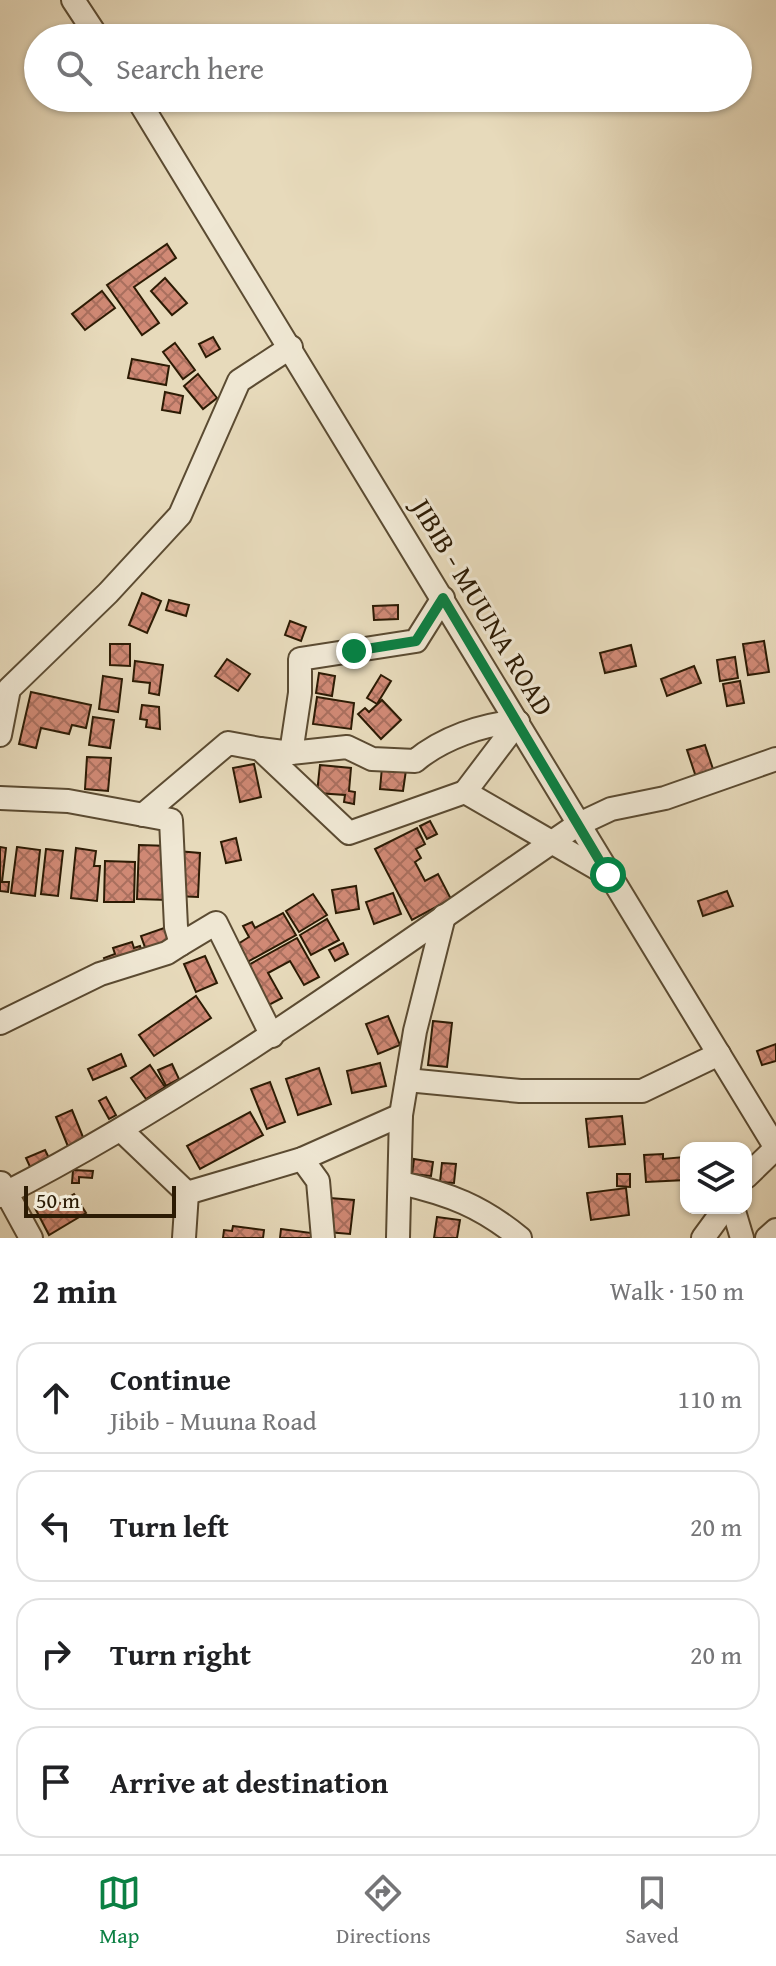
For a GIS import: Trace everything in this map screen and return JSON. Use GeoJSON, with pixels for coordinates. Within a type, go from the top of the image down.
{"type":"FeatureCollection","features":[{"type":"Feature","properties":{"kind":"street"},"geometry":{"type":"LineString","coordinates":[[73,0],[89,24]]}},
{"type":"Feature","properties":{"kind":"street","name":"JIBIB - MUUNA ROAD"},"geometry":{"type":"LineString","coordinates":[[146,112],[776,1148]]}},
{"type":"Feature","properties":{"kind":"street"},"geometry":{"type":"LineString","coordinates":[[0,735],[9,689],[108,593],[180,515],[239,381],[291,347]]}},
{"type":"Feature","properties":{"kind":"street"},"geometry":{"type":"LineString","coordinates":[[291,753],[300,693],[300,659],[416,641],[443,598]]}},
{"type":"Feature","properties":{"kind":"street"},"geometry":{"type":"LineString","coordinates":[[143,815],[228,743],[291,753],[347,747],[372,759],[415,761],[433,745],[471,734],[489,723],[518,722]]}},
{"type":"Feature","properties":{"kind":"street"},"geometry":{"type":"LineString","coordinates":[[260,749],[349,833],[465,792],[518,722]]}},
{"type":"Feature","properties":{"kind":"street"},"geometry":{"type":"LineString","coordinates":[[31,1238],[2,1190],[121,1130],[272,1036],[577,825],[611,809],[665,798],[776,759]]}},
{"type":"Feature","properties":{"kind":"street"},"geometry":{"type":"LineString","coordinates":[[465,792],[549,844],[608,875]]}},
{"type":"Feature","properties":{"kind":"street"},"geometry":{"type":"LineString","coordinates":[[0,798],[68,801],[171,820],[176,927],[181,944]]}},
{"type":"Feature","properties":{"kind":"street"},"geometry":{"type":"LineString","coordinates":[[398,1238],[401,1115],[415,1031],[444,916]]}},
{"type":"Feature","properties":{"kind":"street"},"geometry":{"type":"LineString","coordinates":[[0,1023],[100,974],[167,953],[216,923],[272,1036]]}},
{"type":"Feature","properties":{"kind":"street"},"geometry":{"type":"LineString","coordinates":[[407,1080],[520,1091],[642,1091],[719,1054]]}},
{"type":"Feature","properties":{"kind":"street"},"geometry":{"type":"LineString","coordinates":[[187,1193],[302,1159],[401,1115]]}},
{"type":"Feature","properties":{"kind":"street"},"geometry":{"type":"LineString","coordinates":[[121,1130],[187,1193]]}},
{"type":"Feature","properties":{"kind":"street"},"geometry":{"type":"LineString","coordinates":[[752,1171],[776,1148]]}},
{"type":"Feature","properties":{"kind":"street"},"geometry":{"type":"LineString","coordinates":[[302,1159],[318,1181],[323,1238]]}},
{"type":"Feature","properties":{"kind":"street"},"geometry":{"type":"LineString","coordinates":[[401,1183],[447,1195],[484,1210],[520,1238]]}},
{"type":"Feature","properties":{"kind":"street"},"geometry":{"type":"LineString","coordinates":[[184,1238],[187,1193]]}},
{"type":"Feature","properties":{"kind":"street"},"geometry":{"type":"LineString","coordinates":[[703,1238],[721,1214]]}},
{"type":"Feature","properties":{"kind":"street"},"geometry":{"type":"LineString","coordinates":[[735,1214],[742,1238]]}},
{"type":"Feature","properties":{"kind":"street"},"geometry":{"type":"LineString","coordinates":[[767,1238],[776,1230]]}},
{"type":"Feature","properties":{"kind":"building"},"geometry":{"type":"Polygon","coordinates":[[[167,244],[176,258],[134,287],[159,323],[142,335],[107,285],[167,244]]]}},
{"type":"Feature","properties":{"kind":"building"},"geometry":{"type":"Polygon","coordinates":[[[165,278],[187,303],[172,315],[151,291],[165,278]]]}},
{"type":"Feature","properties":{"kind":"building"},"geometry":{"type":"Polygon","coordinates":[[[102,291],[115,308],[85,330],[72,314],[102,291]]]}},
{"type":"Feature","properties":{"kind":"building"},"geometry":{"type":"Polygon","coordinates":[[[213,337],[220,349],[206,357],[199,344],[213,337]]]}},
{"type":"Feature","properties":{"kind":"building"},"geometry":{"type":"Polygon","coordinates":[[[175,343],[195,370],[183,379],[163,352],[175,343]]]}},
{"type":"Feature","properties":{"kind":"building"},"geometry":{"type":"Polygon","coordinates":[[[132,359],[169,366],[166,385],[128,378],[132,359]]]}},
{"type":"Feature","properties":{"kind":"building"},"geometry":{"type":"Polygon","coordinates":[[[198,374],[217,398],[203,409],[184,386],[198,374]]]}},
{"type":"Feature","properties":{"kind":"building"},"geometry":{"type":"Polygon","coordinates":[[[165,392],[183,396],[180,413],[162,410],[165,392]]]}},
{"type":"Feature","properties":{"kind":"building"},"geometry":{"type":"Polygon","coordinates":[[[142,593],[161,601],[147,633],[129,625],[142,593]]]}},
{"type":"Feature","properties":{"kind":"building"},"geometry":{"type":"Polygon","coordinates":[[[169,600],[189,605],[186,616],[166,610],[169,600]]]}},
{"type":"Feature","properties":{"kind":"building"},"geometry":{"type":"Polygon","coordinates":[[[398,605],[398,619],[374,620],[373,606],[398,605]]]}},
{"type":"Feature","properties":{"kind":"building"},"geometry":{"type":"Polygon","coordinates":[[[290,621],[306,627],[301,641],[285,635],[290,621]]]}},
{"type":"Feature","properties":{"kind":"building"},"geometry":{"type":"Polygon","coordinates":[[[764,641],[769,672],[748,675],[743,644],[764,641]]]}},
{"type":"Feature","properties":{"kind":"building"},"geometry":{"type":"Polygon","coordinates":[[[110,644],[130,644],[130,666],[110,665],[110,644]]]}},
{"type":"Feature","properties":{"kind":"building"},"geometry":{"type":"Polygon","coordinates":[[[631,645],[636,666],[605,673],[600,653],[631,645]]]}},
{"type":"Feature","properties":{"kind":"building"},"geometry":{"type":"Polygon","coordinates":[[[735,657],[738,678],[720,681],[717,660],[735,657]]]}},
{"type":"Feature","properties":{"kind":"building"},"geometry":{"type":"Polygon","coordinates":[[[227,659],[250,674],[238,691],[215,676],[227,659]]]}},
{"type":"Feature","properties":{"kind":"building"},"geometry":{"type":"Polygon","coordinates":[[[135,661],[163,665],[159,695],[149,693],[150,683],[133,681],[135,661]]]}},
{"type":"Feature","properties":{"kind":"building"},"geometry":{"type":"Polygon","coordinates":[[[694,666],[701,683],[667,696],[661,679],[694,666]]]}},
{"type":"Feature","properties":{"kind":"building"},"geometry":{"type":"Polygon","coordinates":[[[319,673],[335,676],[332,696],[316,693],[319,673]]]}},
{"type":"Feature","properties":{"kind":"building"},"geometry":{"type":"Polygon","coordinates":[[[381,675],[391,681],[377,704],[367,698],[381,675]]]}},
{"type":"Feature","properties":{"kind":"building"},"geometry":{"type":"Polygon","coordinates":[[[103,676],[122,679],[118,712],[99,709],[103,676]]]}},
{"type":"Feature","properties":{"kind":"building"},"geometry":{"type":"Polygon","coordinates":[[[740,681],[744,703],[727,706],[723,684],[740,681]]]}},
{"type":"Feature","properties":{"kind":"building"},"geometry":{"type":"Polygon","coordinates":[[[31,692],[91,705],[86,728],[72,725],[69,734],[41,728],[36,748],[19,744],[31,692]]]}},
{"type":"Feature","properties":{"kind":"building"},"geometry":{"type":"Polygon","coordinates":[[[317,697],[354,703],[351,729],[313,724],[317,697]]]}},
{"type":"Feature","properties":{"kind":"building"},"geometry":{"type":"Polygon","coordinates":[[[382,700],[401,720],[381,739],[358,714],[365,708],[369,712],[382,700]]]}},
{"type":"Feature","properties":{"kind":"building"},"geometry":{"type":"Polygon","coordinates":[[[142,705],[159,707],[160,729],[146,727],[147,720],[140,719],[142,705]]]}},
{"type":"Feature","properties":{"kind":"building"},"geometry":{"type":"Polygon","coordinates":[[[93,717],[114,720],[110,748],[89,745],[93,717]]]}},
{"type":"Feature","properties":{"kind":"building"},"geometry":{"type":"Polygon","coordinates":[[[705,745],[714,772],[696,777],[687,750],[705,745]]]}},
{"type":"Feature","properties":{"kind":"building"},"geometry":{"type":"Polygon","coordinates":[[[87,757],[111,758],[108,791],[85,789],[87,757]]]}},
{"type":"Feature","properties":{"kind":"building"},"geometry":{"type":"Polygon","coordinates":[[[254,764],[261,797],[240,802],[233,768],[254,764]]]}},
{"type":"Feature","properties":{"kind":"building"},"geometry":{"type":"Polygon","coordinates":[[[320,765],[351,768],[349,791],[355,792],[354,804],[344,802],[345,795],[317,793],[320,765]]]}},
{"type":"Feature","properties":{"kind":"building"},"geometry":{"type":"Polygon","coordinates":[[[382,767],[406,770],[403,791],[380,789],[382,767]]]}},
{"type":"Feature","properties":{"kind":"building"},"geometry":{"type":"Polygon","coordinates":[[[430,821],[437,834],[427,839],[420,826],[430,821]]]}},
{"type":"Feature","properties":{"kind":"building"},"geometry":{"type":"Polygon","coordinates":[[[417,828],[425,844],[416,849],[421,858],[415,862],[425,881],[438,874],[451,899],[412,920],[375,849],[417,828]]]}},
{"type":"Feature","properties":{"kind":"building"},"geometry":{"type":"Polygon","coordinates":[[[236,838],[241,860],[226,863],[221,842],[236,838]]]}},
{"type":"Feature","properties":{"kind":"building"},"geometry":{"type":"Polygon","coordinates":[[[139,845],[171,846],[169,900],[137,899],[139,845]]]}},
{"type":"Feature","properties":{"kind":"building"},"geometry":{"type":"Polygon","coordinates":[[[0,847],[6,848],[2,882],[9,882],[8,892],[0,891],[0,847]]]}},
{"type":"Feature","properties":{"kind":"building"},"geometry":{"type":"Polygon","coordinates":[[[17,847],[40,850],[35,896],[11,893],[17,847]]]}},
{"type":"Feature","properties":{"kind":"building"},"geometry":{"type":"Polygon","coordinates":[[[76,848],[96,851],[94,866],[100,866],[97,901],[71,898],[76,848]]]}},
{"type":"Feature","properties":{"kind":"building"},"geometry":{"type":"Polygon","coordinates":[[[46,849],[63,851],[58,896],[41,894],[46,849]]]}},
{"type":"Feature","properties":{"kind":"building"},"geometry":{"type":"Polygon","coordinates":[[[177,851],[200,853],[198,897],[175,896],[177,851]]]}},
{"type":"Feature","properties":{"kind":"building"},"geometry":{"type":"Polygon","coordinates":[[[105,861],[135,862],[134,902],[104,902],[105,861]]]}},
{"type":"Feature","properties":{"kind":"building"},"geometry":{"type":"Polygon","coordinates":[[[356,886],[359,909],[336,913],[332,890],[356,886]]]}},
{"type":"Feature","properties":{"kind":"building"},"geometry":{"type":"Polygon","coordinates":[[[727,891],[733,906],[703,916],[698,901],[727,891]]]}},
{"type":"Feature","properties":{"kind":"building"},"geometry":{"type":"Polygon","coordinates":[[[393,893],[401,914],[374,924],[366,902],[393,893]]]}},
{"type":"Feature","properties":{"kind":"building"},"geometry":{"type":"Polygon","coordinates":[[[313,894],[327,915],[299,932],[286,911],[313,894]]]}},
{"type":"Feature","properties":{"kind":"building"},"geometry":{"type":"Polygon","coordinates":[[[283,913],[296,935],[242,965],[233,947],[249,937],[243,926],[252,922],[255,928],[283,913]]]}},
{"type":"Feature","properties":{"kind":"building"},"geometry":{"type":"Polygon","coordinates":[[[327,919],[339,940],[311,955],[300,935],[327,919]]]}},
{"type":"Feature","properties":{"kind":"building"},"geometry":{"type":"Polygon","coordinates":[[[167,927],[174,946],[148,956],[141,936],[167,927]]]}},
{"type":"Feature","properties":{"kind":"building"},"geometry":{"type":"Polygon","coordinates":[[[297,938],[319,977],[304,985],[290,961],[268,973],[282,998],[265,1007],[243,968],[297,938]]]}},
{"type":"Feature","properties":{"kind":"building"},"geometry":{"type":"Polygon","coordinates":[[[132,942],[134,948],[140,946],[144,957],[108,969],[104,958],[115,954],[113,948],[132,942]]]}},
{"type":"Feature","properties":{"kind":"building"},"geometry":{"type":"Polygon","coordinates":[[[343,943],[348,954],[335,961],[329,950],[343,943]]]}},
{"type":"Feature","properties":{"kind":"building"},"geometry":{"type":"Polygon","coordinates":[[[205,956],[217,983],[196,992],[184,964],[205,956]]]}},
{"type":"Feature","properties":{"kind":"building"},"geometry":{"type":"Polygon","coordinates":[[[196,996],[211,1018],[154,1056],[139,1035],[196,996]]]}},
{"type":"Feature","properties":{"kind":"building"},"geometry":{"type":"Polygon","coordinates":[[[388,1016],[400,1045],[378,1054],[366,1024],[388,1016]]]}},
{"type":"Feature","properties":{"kind":"building"},"geometry":{"type":"Polygon","coordinates":[[[433,1021],[452,1023],[447,1067],[428,1065],[433,1021]]]}},
{"type":"Feature","properties":{"kind":"building"},"geometry":{"type":"Polygon","coordinates":[[[776,1044],[776,1061],[762,1065],[757,1051],[776,1044]]]}},
{"type":"Feature","properties":{"kind":"building"},"geometry":{"type":"Polygon","coordinates":[[[121,1054],[126,1066],[93,1080],[88,1069],[121,1054]]]}},
{"type":"Feature","properties":{"kind":"building"},"geometry":{"type":"Polygon","coordinates":[[[380,1063],[386,1086],[352,1093],[347,1071],[380,1063]]]}},
{"type":"Feature","properties":{"kind":"building"},"geometry":{"type":"Polygon","coordinates":[[[172,1064],[179,1079],[166,1086],[158,1070],[172,1064]]]}},
{"type":"Feature","properties":{"kind":"building"},"geometry":{"type":"Polygon","coordinates":[[[150,1065],[165,1087],[146,1099],[131,1078],[150,1065]]]}},
{"type":"Feature","properties":{"kind":"building"},"geometry":{"type":"Polygon","coordinates":[[[319,1068],[331,1104],[298,1115],[286,1079],[319,1068]]]}},
{"type":"Feature","properties":{"kind":"building"},"geometry":{"type":"Polygon","coordinates":[[[270,1082],[285,1122],[267,1129],[251,1089],[270,1082]]]}},
{"type":"Feature","properties":{"kind":"building"},"geometry":{"type":"Polygon","coordinates":[[[106,1097],[116,1115],[109,1119],[99,1101],[106,1097]]]}},
{"type":"Feature","properties":{"kind":"building"},"geometry":{"type":"Polygon","coordinates":[[[72,1110],[85,1142],[69,1149],[56,1117],[72,1110]]]}},
{"type":"Feature","properties":{"kind":"building"},"geometry":{"type":"Polygon","coordinates":[[[250,1112],[263,1135],[200,1169],[187,1146],[250,1112]]]}},
{"type":"Feature","properties":{"kind":"building"},"geometry":{"type":"Polygon","coordinates":[[[622,1116],[625,1144],[589,1147],[586,1119],[622,1116]]]}},
{"type":"Feature","properties":{"kind":"building"},"geometry":{"type":"Polygon","coordinates":[[[45,1150],[50,1160],[31,1169],[26,1158],[45,1150]]]}},
{"type":"Feature","properties":{"kind":"building"},"geometry":{"type":"Polygon","coordinates":[[[663,1154],[663,1159],[680,1157],[680,1180],[646,1182],[644,1155],[663,1154]]]}},
{"type":"Feature","properties":{"kind":"building"},"geometry":{"type":"Polygon","coordinates":[[[414,1159],[433,1162],[431,1176],[412,1174],[414,1159]]]}},
{"type":"Feature","properties":{"kind":"building"},"geometry":{"type":"Polygon","coordinates":[[[442,1163],[456,1164],[454,1183],[440,1182],[442,1163]]]}},
{"type":"Feature","properties":{"kind":"building"},"geometry":{"type":"Polygon","coordinates":[[[73,1170],[93,1171],[92,1178],[79,1177],[79,1183],[72,1183],[73,1170]]]}},
{"type":"Feature","properties":{"kind":"building"},"geometry":{"type":"Polygon","coordinates":[[[617,1174],[630,1174],[630,1187],[617,1186],[617,1174]]]}},
{"type":"Feature","properties":{"kind":"building"},"geometry":{"type":"Polygon","coordinates":[[[626,1188],[629,1215],[591,1220],[587,1193],[626,1188]]]}},
{"type":"Feature","properties":{"kind":"building"},"geometry":{"type":"Polygon","coordinates":[[[74,1194],[86,1213],[49,1235],[35,1208],[55,1196],[59,1203],[74,1194]]]}},
{"type":"Feature","properties":{"kind":"building"},"geometry":{"type":"Polygon","coordinates":[[[330,1198],[354,1200],[350,1234],[327,1232],[330,1198]]]}},
{"type":"Feature","properties":{"kind":"building"},"geometry":{"type":"Polygon","coordinates":[[[437,1217],[460,1220],[457,1238],[434,1238],[437,1217]]]}},
{"type":"Feature","properties":{"kind":"building"},"geometry":{"type":"Polygon","coordinates":[[[233,1226],[264,1230],[263,1238],[223,1238],[224,1230],[232,1231],[233,1226]]]}},
{"type":"Feature","properties":{"kind":"building"},"geometry":{"type":"Polygon","coordinates":[[[281,1229],[319,1234],[318,1238],[280,1238],[281,1229]]]}},
{"type":"Feature","properties":{"kind":"route"},"geometry":{"type":"LineString","coordinates":[[354,651],[416,641],[443,598],[608,875]]}}]}
